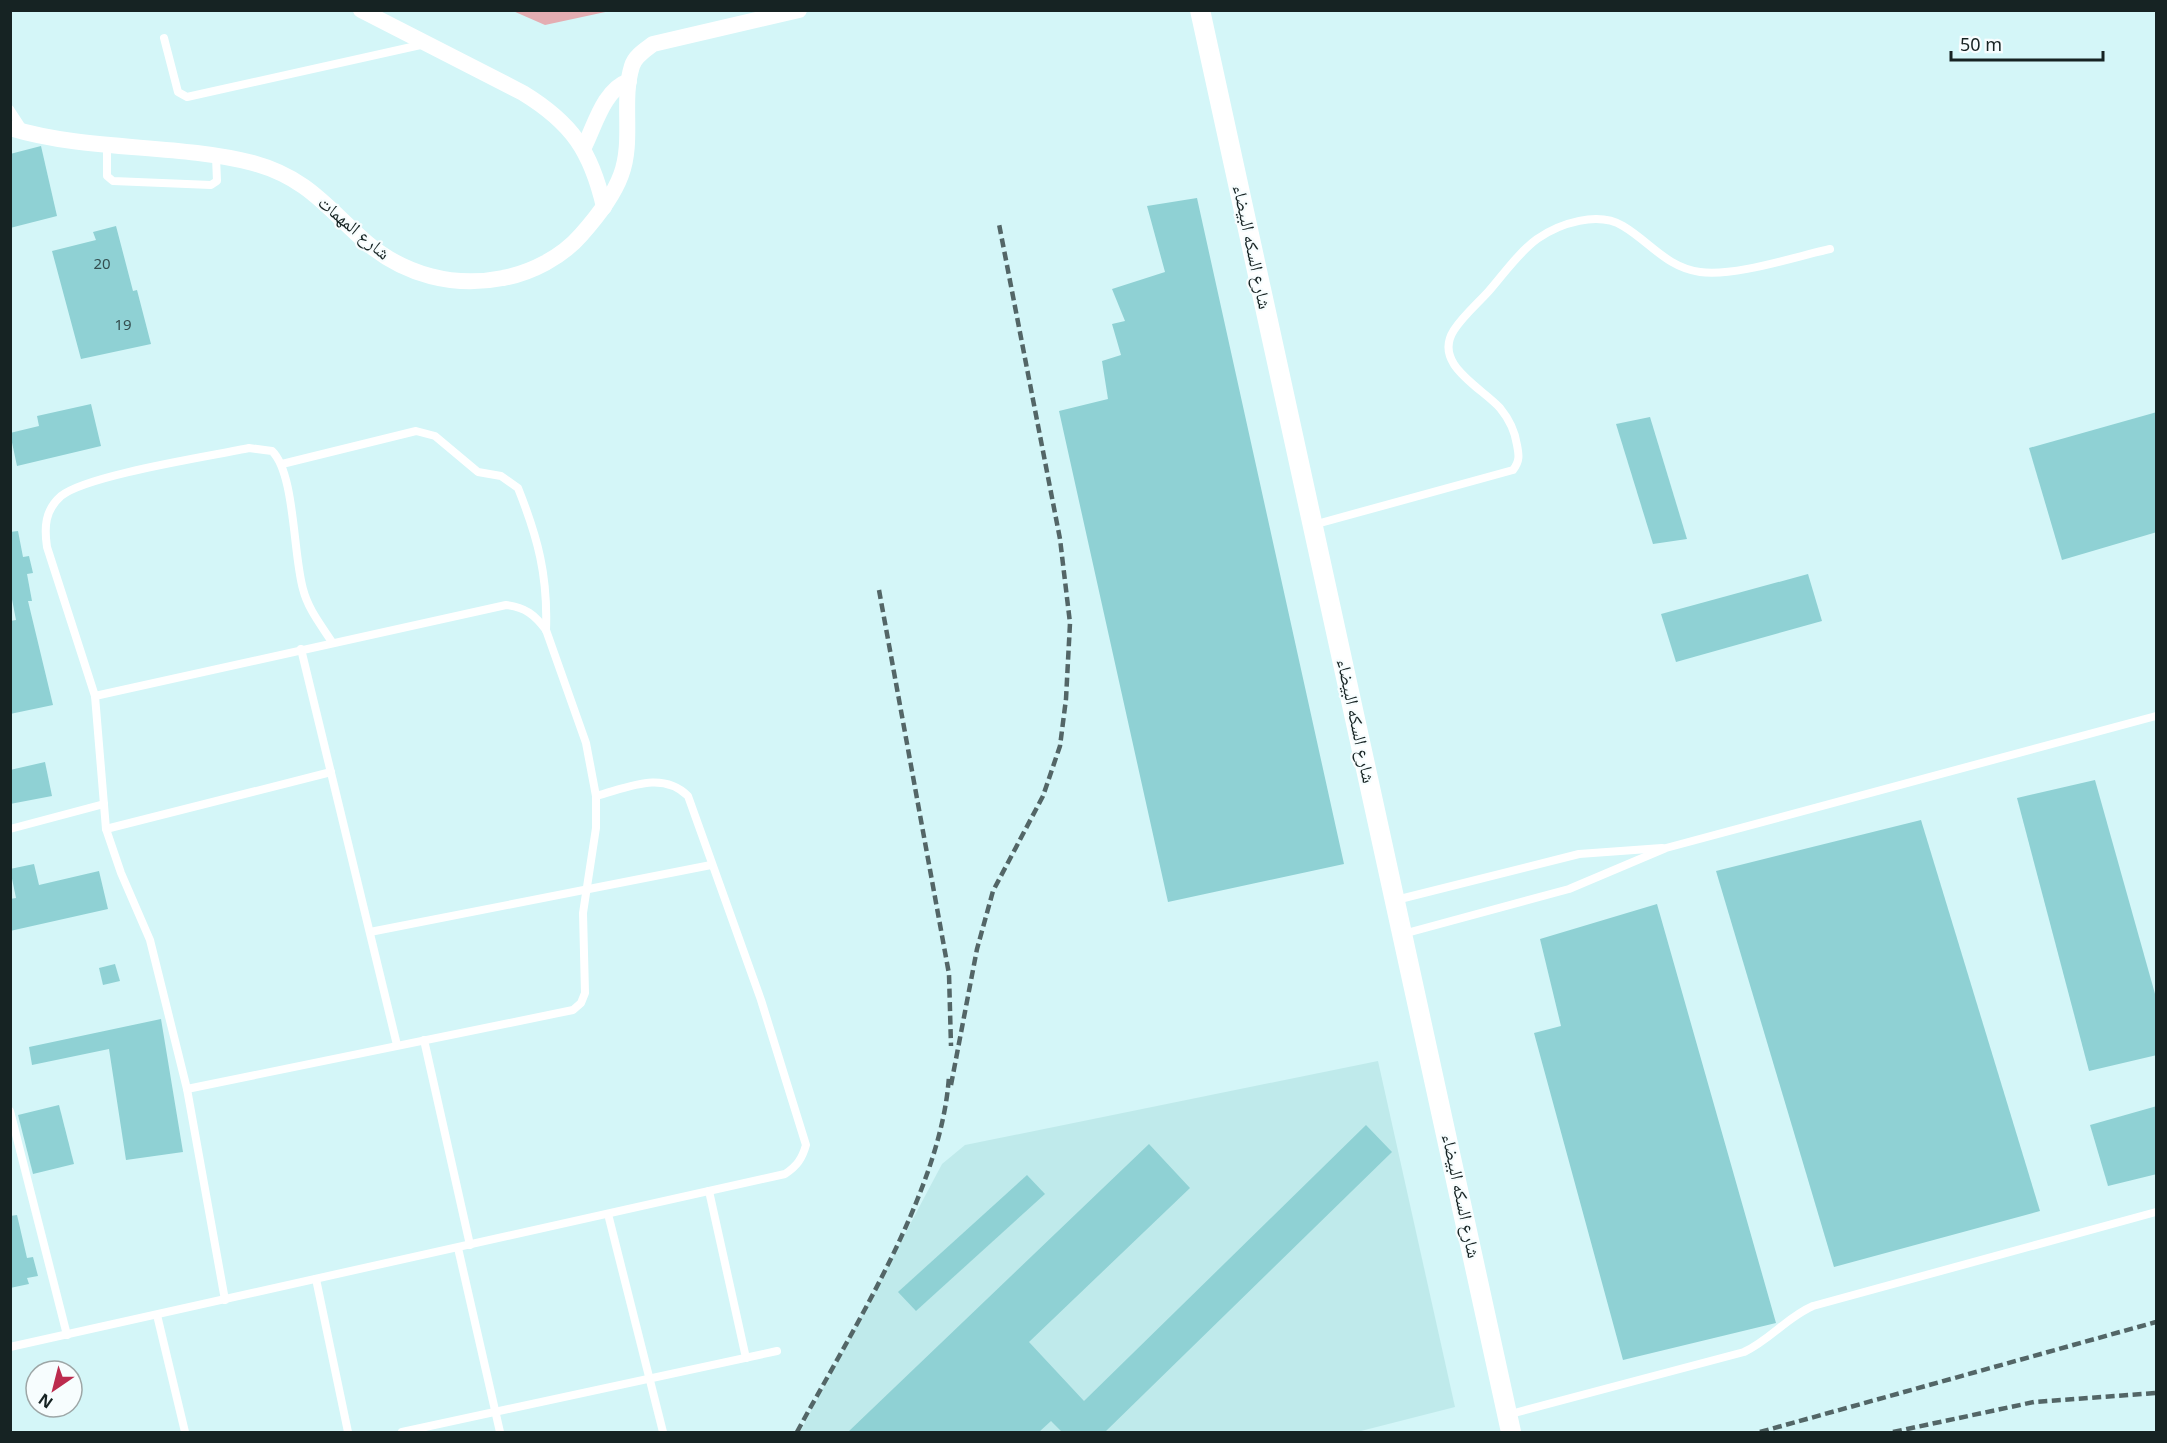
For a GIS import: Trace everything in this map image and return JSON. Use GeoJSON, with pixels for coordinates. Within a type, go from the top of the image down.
{"type":"FeatureCollection","features":[{"type":"Feature","properties":{"kind":"street"},"geometry":{"type":"LineString","coordinates":[[361,10],[546,107],[584,147],[597,180],[604,207]]}},
{"type":"Feature","properties":{"kind":"street","name":"شارع المهمات"},"geometry":{"type":"LineString","coordinates":[[18,130],[107,146],[216,157],[254,164],[280,173],[328,204],[366,242],[387,258],[410,270],[435,278],[461,282],[487,281],[537,267],[579,237],[604,207],[621,174],[627,150],[629,81],[632,65],[641,52],[653,44],[799,10]]}},
{"type":"Feature","properties":{"kind":"street","name":"شارع السكه البيضاء"},"geometry":{"type":"LineString","coordinates":[[1200,10],[1509,1424]]}},
{"type":"Feature","properties":{"kind":"street"},"geometry":{"type":"LineString","coordinates":[[584,147],[614,89],[629,81]]}},
{"type":"Feature","properties":{"kind":"lane"},"geometry":{"type":"LineString","coordinates":[[164,38],[178,92],[186,97],[425,44]]}},
{"type":"Feature","properties":{"kind":"lane"},"geometry":{"type":"LineString","coordinates":[[10,109],[18,130]]}},
{"type":"Feature","properties":{"kind":"lane"},"geometry":{"type":"LineString","coordinates":[[107,146],[107,176],[112,181],[211,185],[217,181],[216,157]]}},
{"type":"Feature","properties":{"kind":"lane"},"geometry":{"type":"LineString","coordinates":[[1313,525],[1509,474],[1514,470],[1520,456],[1511,425],[1493,401],[1456,368],[1449,352],[1449,344],[1456,328],[1531,244],[1545,234],[1582,220],[1606,219],[1623,226],[1656,253],[1677,265],[1713,273],[1830,249]]}},
{"type":"Feature","properties":{"kind":"lane"},"geometry":{"type":"LineString","coordinates":[[187,1089],[563,1013],[581,1003],[585,993],[583,921],[585,890],[596,828],[596,796],[586,742],[546,630],[547,592],[542,555],[518,488],[501,476],[478,472],[435,435],[416,431],[282,464]]}},
{"type":"Feature","properties":{"kind":"lane"},"geometry":{"type":"LineString","coordinates":[[225,1300],[187,1089],[150,940],[121,873],[106,829],[94,696],[47,547],[46,518],[52,505],[62,495],[96,480],[249,448],[272,451],[282,464],[303,591],[332,642]]}},
{"type":"Feature","properties":{"kind":"lane"},"geometry":{"type":"LineString","coordinates":[[94,696],[506,605],[519,606],[530,612],[546,630]]}},
{"type":"Feature","properties":{"kind":"lane"},"geometry":{"type":"LineString","coordinates":[[302,649],[397,1045]]}},
{"type":"Feature","properties":{"kind":"lane"},"geometry":{"type":"LineString","coordinates":[[1403,934],[1569,889],[1665,848],[2157,716]]}},
{"type":"Feature","properties":{"kind":"lane"},"geometry":{"type":"LineString","coordinates":[[106,829],[331,772]]}},
{"type":"Feature","properties":{"kind":"lane"},"geometry":{"type":"LineString","coordinates":[[10,1347],[785,1174],[795,1167],[803,1157],[806,1145],[761,1000],[711,865],[693,807],[680,788],[670,783],[654,781],[596,796]]}},
{"type":"Feature","properties":{"kind":"lane"},"geometry":{"type":"LineString","coordinates":[[10,829],[104,804]]}},
{"type":"Feature","properties":{"kind":"lane"},"geometry":{"type":"LineString","coordinates":[[1396,900],[1579,854],[1617,849],[1665,848]]}},
{"type":"Feature","properties":{"kind":"lane"},"geometry":{"type":"LineString","coordinates":[[370,932],[711,865]]}},
{"type":"Feature","properties":{"kind":"lane"},"geometry":{"type":"LineString","coordinates":[[424,1040],[470,1245]]}},
{"type":"Feature","properties":{"kind":"lane"},"geometry":{"type":"LineString","coordinates":[[10,1111],[67,1335]]}},
{"type":"Feature","properties":{"kind":"lane"},"geometry":{"type":"LineString","coordinates":[[709,1191],[746,1358]]}},
{"type":"Feature","properties":{"kind":"lane"},"geometry":{"type":"LineString","coordinates":[[1509,1424],[1744,1352],[1766,1341],[1793,1316],[1813,1306],[2157,1212]]}},
{"type":"Feature","properties":{"kind":"lane"},"geometry":{"type":"LineString","coordinates":[[608,1214],[663,1432]]}},
{"type":"Feature","properties":{"kind":"lane"},"geometry":{"type":"LineString","coordinates":[[458,1248],[500,1432]]}},
{"type":"Feature","properties":{"kind":"lane"},"geometry":{"type":"LineString","coordinates":[[316,1280],[348,1432]]}},
{"type":"Feature","properties":{"kind":"lane"},"geometry":{"type":"LineString","coordinates":[[157,1315],[184,1432]]}},
{"type":"Feature","properties":{"kind":"lane"},"geometry":{"type":"LineString","coordinates":[[402,1432],[777,1351]]}},
{"type":"Feature","properties":{"kind":"shaded area"},"geometry":{"type":"Polygon","coordinates":[[[513,11],[610,11],[545,25],[513,11]]]}},
{"type":"Feature","properties":{"kind":"shaded area"},"geometry":{"type":"Polygon","coordinates":[[[1378,1061],[1455,1407],[1357,1432],[800,1432],[942,1164],[965,1145],[1378,1061]]]}},
{"type":"Feature","properties":{"kind":"building"},"geometry":{"type":"Polygon","coordinates":[[[41,146],[57,216],[10,228],[10,154],[41,146]]]}},
{"type":"Feature","properties":{"kind":"building"},"geometry":{"type":"Polygon","coordinates":[[[1197,198],[1344,864],[1168,902],[1059,411],[1108,399],[1102,361],[1121,355],[1112,324],[1125,321],[1112,289],[1165,272],[1147,206],[1197,198]]]}},
{"type":"Feature","properties":{"kind":"building"},"geometry":{"type":"Polygon","coordinates":[[[116,226],[133,291],[137,290],[151,344],[81,359],[52,251],[96,240],[93,232],[116,226]]]}},
{"type":"Feature","properties":{"kind":"building"},"geometry":{"type":"Polygon","coordinates":[[[91,404],[101,446],[17,466],[10,433],[39,426],[37,416],[91,404]]]}},
{"type":"Feature","properties":{"kind":"building"},"geometry":{"type":"Polygon","coordinates":[[[2157,412],[2157,532],[2062,560],[2029,448],[2157,412]]]}},
{"type":"Feature","properties":{"kind":"building"},"geometry":{"type":"Polygon","coordinates":[[[1650,417],[1687,539],[1653,544],[1616,424],[1650,417]]]}},
{"type":"Feature","properties":{"kind":"building"},"geometry":{"type":"Polygon","coordinates":[[[18,531],[23,557],[29,556],[33,573],[27,574],[32,601],[28,601],[53,705],[10,714],[10,621],[16,620],[10,589],[10,532],[18,531]]]}},
{"type":"Feature","properties":{"kind":"building"},"geometry":{"type":"Polygon","coordinates":[[[1808,574],[1822,621],[1676,662],[1661,614],[1808,574]]]}},
{"type":"Feature","properties":{"kind":"building"},"geometry":{"type":"Polygon","coordinates":[[[45,762],[52,796],[10,804],[10,770],[45,762]]]}},
{"type":"Feature","properties":{"kind":"building"},"geometry":{"type":"Polygon","coordinates":[[[2095,780],[2157,1001],[2157,1055],[2089,1071],[2017,798],[2095,780]]]}},
{"type":"Feature","properties":{"kind":"building"},"geometry":{"type":"Polygon","coordinates":[[[1921,820],[2040,1211],[1834,1267],[1716,871],[1921,820]]]}},
{"type":"Feature","properties":{"kind":"building"},"geometry":{"type":"Polygon","coordinates":[[[34,864],[39,885],[99,871],[108,909],[10,931],[10,899],[16,898],[10,869],[34,864]]]}},
{"type":"Feature","properties":{"kind":"building"},"geometry":{"type":"Polygon","coordinates":[[[1657,904],[1776,1323],[1623,1360],[1534,1033],[1561,1026],[1540,939],[1657,904]]]}},
{"type":"Feature","properties":{"kind":"building"},"geometry":{"type":"Polygon","coordinates":[[[115,964],[120,981],[103,985],[99,968],[115,964]]]}},
{"type":"Feature","properties":{"kind":"building"},"geometry":{"type":"Polygon","coordinates":[[[161,1019],[183,1152],[126,1160],[109,1049],[32,1065],[29,1047],[161,1019]]]}},
{"type":"Feature","properties":{"kind":"building"},"geometry":{"type":"Polygon","coordinates":[[[59,1105],[74,1164],[33,1174],[18,1115],[59,1105]]]}},
{"type":"Feature","properties":{"kind":"building"},"geometry":{"type":"Polygon","coordinates":[[[2157,1106],[2157,1174],[2108,1186],[2090,1125],[2157,1106]]]}},
{"type":"Feature","properties":{"kind":"building"},"geometry":{"type":"Polygon","coordinates":[[[1366,1125],[1392,1152],[1105,1432],[1062,1432],[1051,1421],[1039,1432],[848,1432],[1149,1144],[1190,1188],[1029,1342],[1084,1401],[1366,1125]]]}},
{"type":"Feature","properties":{"kind":"building"},"geometry":{"type":"Polygon","coordinates":[[[1027,1175],[1045,1194],[916,1311],[898,1292],[1027,1175]]]}},
{"type":"Feature","properties":{"kind":"building"},"geometry":{"type":"Polygon","coordinates":[[[17,1215],[27,1258],[33,1257],[38,1276],[27,1278],[29,1284],[10,1288],[10,1216],[17,1215]]]}},
{"type":"Feature","properties":{"kind":"railway"},"geometry":{"type":"LineString","coordinates":[[951,1085],[977,949],[993,891],[1043,796],[1060,746],[1066,699],[1070,623],[1060,539],[999,224]]}},
{"type":"Feature","properties":{"kind":"railway"},"geometry":{"type":"LineString","coordinates":[[879,590],[949,974],[951,1046]]}},
{"type":"Feature","properties":{"kind":"railway"},"geometry":{"type":"LineString","coordinates":[[797,1432],[867,1305],[912,1212],[930,1166],[943,1120],[949,1076]]}},
{"type":"Feature","properties":{"kind":"railway"},"geometry":{"type":"LineString","coordinates":[[1760,1432],[2156,1322]]}},
{"type":"Feature","properties":{"kind":"railway"},"geometry":{"type":"LineString","coordinates":[[1893,1432],[2034,1402],[2156,1393]]}}]}
